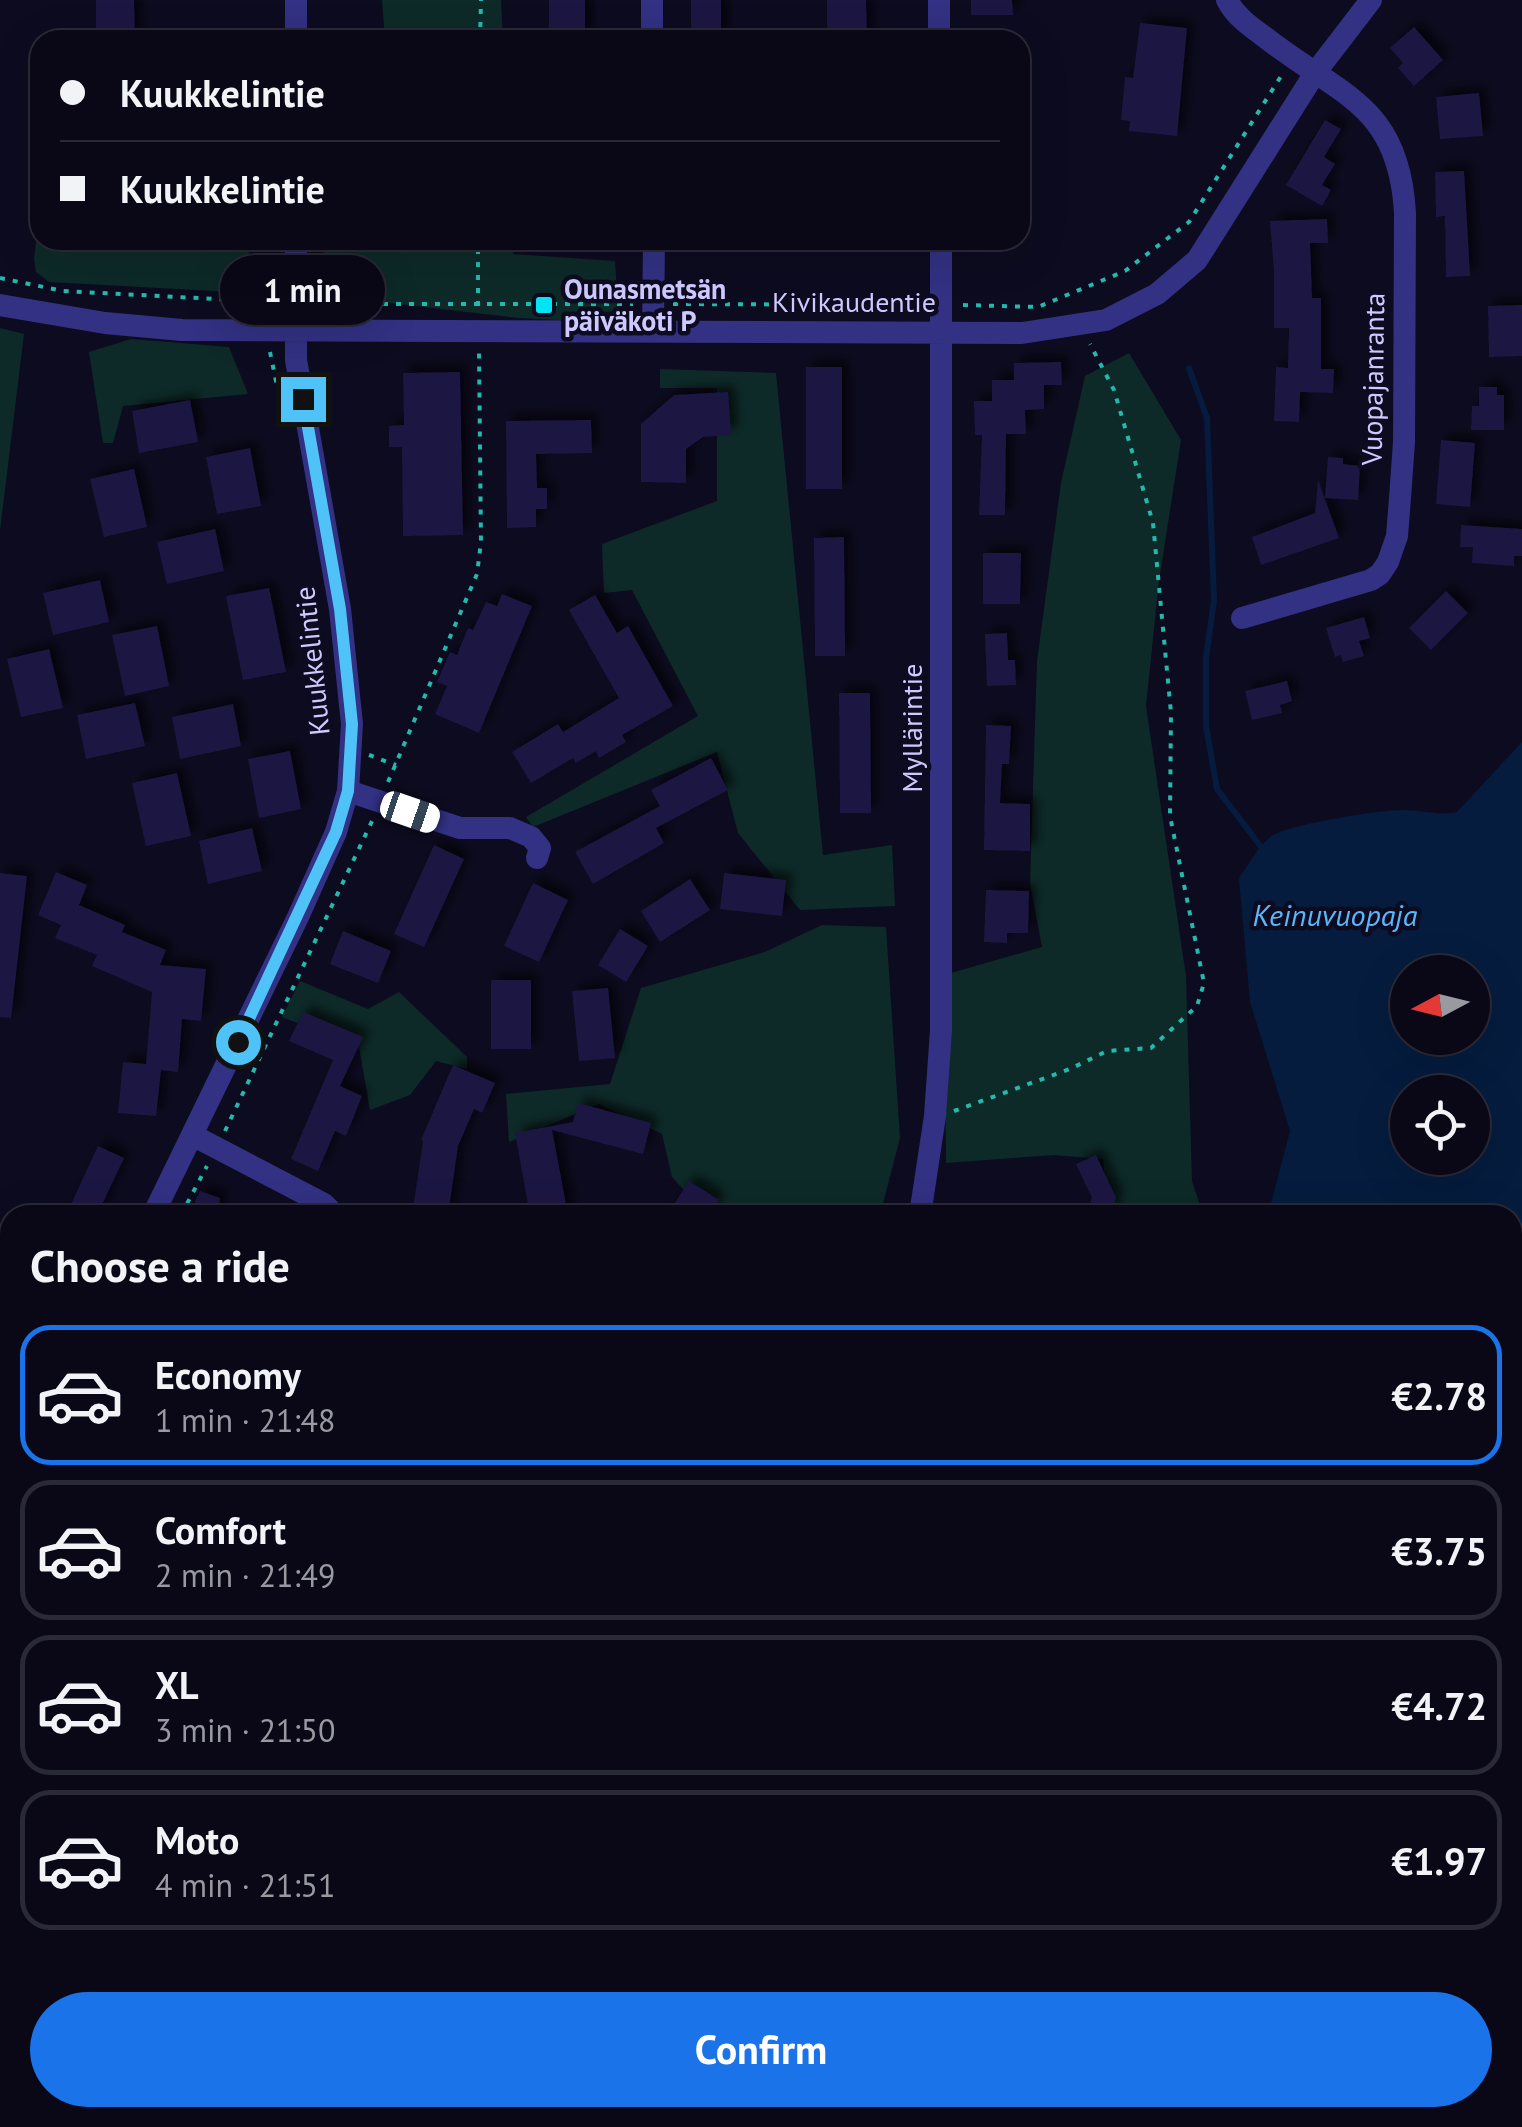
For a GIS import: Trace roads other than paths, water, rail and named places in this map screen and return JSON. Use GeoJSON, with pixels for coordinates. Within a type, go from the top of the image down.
{"type":"FeatureCollection","features":[{"type":"Feature","properties":{"kind":"street"},"geometry":{"type":"LineString","coordinates":[[296,0],[296,30]]}},
{"type":"Feature","properties":{"kind":"street"},"geometry":{"type":"LineString","coordinates":[[652,0],[652,30]]}},
{"type":"Feature","properties":{"kind":"street"},"geometry":{"type":"LineString","coordinates":[[939,0],[939,30]]}},
{"type":"Feature","properties":{"kind":"street","name":"Vuopajanranta"},"geometry":{"type":"LineString","coordinates":[[1227,0],[1239,17],[1292,59],[1343,88],[1386,137],[1403,179],[1404,442],[1396,536],[1388,562],[1371,580],[1242,618]]}},
{"type":"Feature","properties":{"kind":"street","name":"Kivikaudentie"},"geometry":{"type":"LineString","coordinates":[[0,305],[105,323],[182,330],[294,332],[1022,333],[1106,320],[1136,307],[1196,260],[1315,73],[1370,0]]}},
{"type":"Feature","properties":{"kind":"street","name":"Kuukkelintie"},"geometry":{"type":"LineString","coordinates":[[158,1205],[298,917],[336,832],[348,791],[352,724],[342,628],[296,360],[296,250]]}},
{"type":"Feature","properties":{"kind":"street"},"geometry":{"type":"LineString","coordinates":[[653,331],[654,250]]}},
{"type":"Feature","properties":{"kind":"street","name":"Myllärintie"},"geometry":{"type":"LineString","coordinates":[[922,1205],[935,1116],[941,1030],[941,250]]}},
{"type":"Feature","properties":{"kind":"street"},"geometry":{"type":"LineString","coordinates":[[348,791],[460,828],[510,828],[530,836],[540,848],[537,858]]}},
{"type":"Feature","properties":{"kind":"street"},"geometry":{"type":"LineString","coordinates":[[194,1136],[325,1205]]}},
{"type":"Feature","properties":{"kind":"water","name":"Keinuvuopaja"},"geometry":{"type":"Polygon","coordinates":[[[1522,742],[1522,1205],[1271,1205],[1290,1131],[1250,1002],[1239,878],[1273,835],[1317,822],[1403,810],[1457,812],[1522,742]]]}},
{"type":"Feature","properties":{"kind":"waterway"},"geometry":{"type":"LineString","coordinates":[[1189,368],[1207,418],[1214,600],[1206,658],[1206,726],[1217,789],[1262,848]]}},
{"type":"Feature","properties":{"kind":"place","name":"Ounasmetsän päiväkoti P"},"geometry":{"type":"Point","coordinates":[544,305]}}]}
